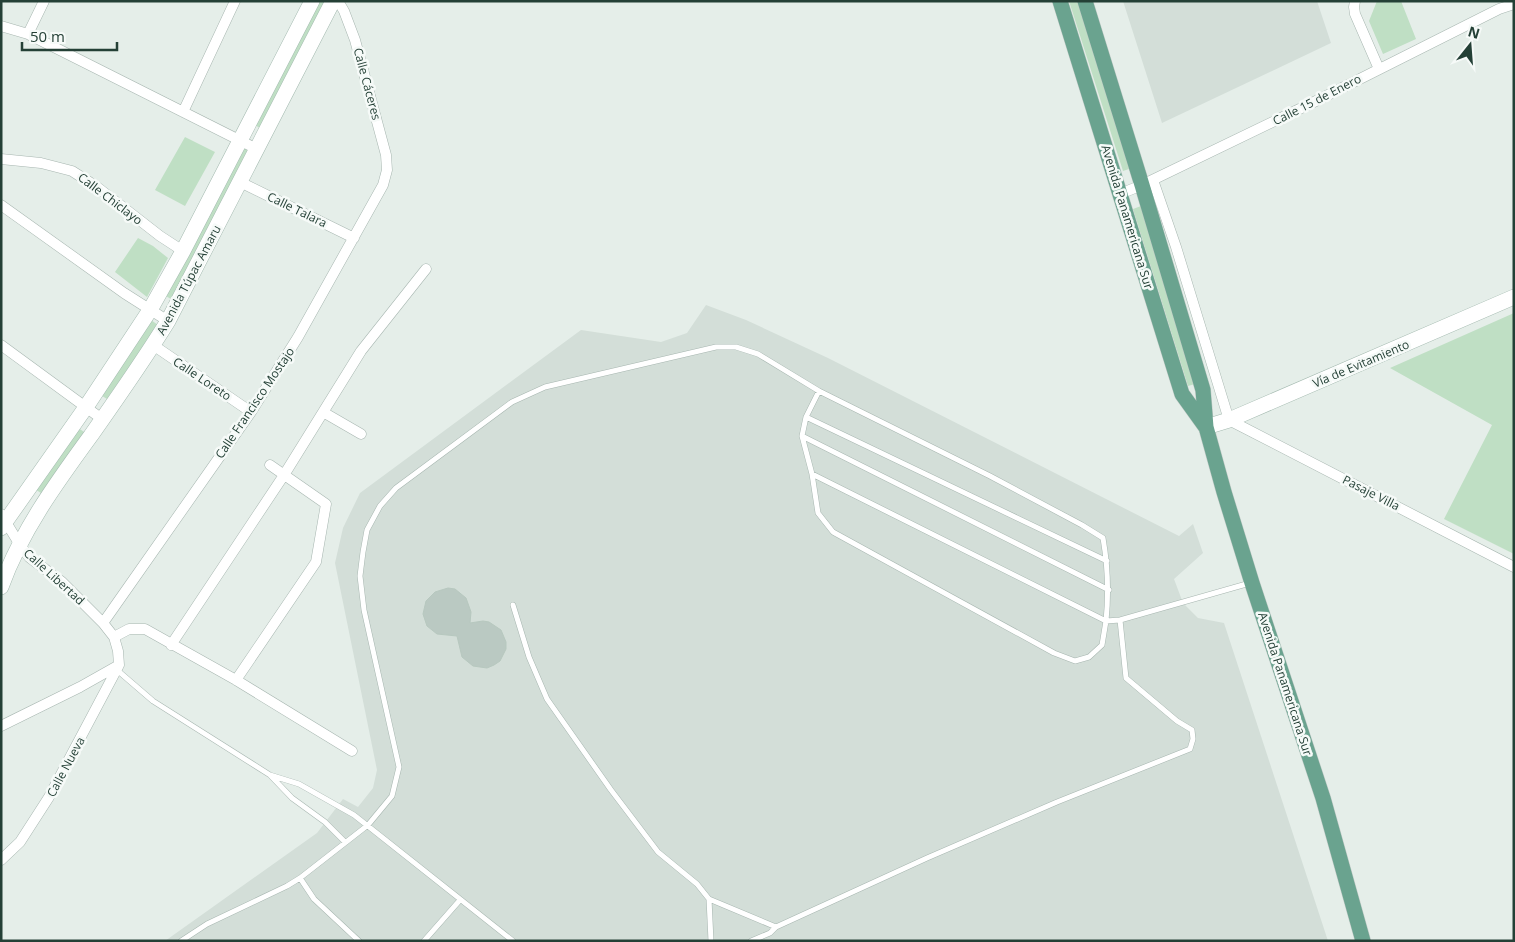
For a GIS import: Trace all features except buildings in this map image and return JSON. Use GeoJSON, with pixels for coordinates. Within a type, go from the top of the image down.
{"type":"FeatureCollection","features":[{"type":"Feature","properties":{"kind":"main road","name":"Avenida Panamericana Sur"},"geometry":{"type":"LineString","coordinates":[[1060,1],[1182,394],[1206,427]]}},
{"type":"Feature","properties":{"kind":"main road","name":"Avenida Panamericana Sur"},"geometry":{"type":"LineString","coordinates":[[1085,1],[1148,182],[1203,390],[1206,427],[1252,583],[1323,798],[1363,941]]}},
{"type":"Feature","properties":{"kind":"street"},"geometry":{"type":"LineString","coordinates":[[28,34],[44,1]]}},
{"type":"Feature","properties":{"kind":"street"},"geometry":{"type":"LineString","coordinates":[[183,112],[235,1]]}},
{"type":"Feature","properties":{"kind":"street","name":"Avenida Túpac Amaru"},"geometry":{"type":"LineString","coordinates":[[3,521],[86,407],[150,310],[183,251],[312,1]]}},
{"type":"Feature","properties":{"kind":"street","name":"Avenida Túpac Amaru"},"geometry":{"type":"LineString","coordinates":[[1,587],[20,545],[60,478],[153,346],[168,321],[333,1]]}},
{"type":"Feature","properties":{"kind":"street","name":"Calle Cáceres"},"geometry":{"type":"LineString","coordinates":[[338,1],[344,11],[355,40],[386,155],[387,170]]}},
{"type":"Feature","properties":{"kind":"street"},"geometry":{"type":"LineString","coordinates":[[1355,1],[1355,14],[1379,68]]}},
{"type":"Feature","properties":{"kind":"street","name":"Calle 15 de Enero"},"geometry":{"type":"LineString","coordinates":[[1120,194],[1316,101],[1499,9],[1514,4]]}},
{"type":"Feature","properties":{"kind":"street"},"geometry":{"type":"LineString","coordinates":[[1,26],[28,34],[257,149]]}},
{"type":"Feature","properties":{"kind":"street","name":"Calle Chiclayo"},"geometry":{"type":"LineString","coordinates":[[1,159],[41,163],[72,171],[97,187],[160,236],[183,251]]}},
{"type":"Feature","properties":{"kind":"street","name":"Calle Francisco Mostajo"},"geometry":{"type":"LineString","coordinates":[[103,623],[251,412],[298,337],[375,201],[387,170]]}},
{"type":"Feature","properties":{"kind":"street","name":"Calle Talara"},"geometry":{"type":"LineString","coordinates":[[240,182],[354,238]]}},
{"type":"Feature","properties":{"kind":"street","name":"Avenida Panamericana Sur"},"geometry":{"type":"LineString","coordinates":[[1148,182],[1176,247],[1229,420]]}},
{"type":"Feature","properties":{"kind":"street"},"geometry":{"type":"LineString","coordinates":[[1,205],[168,321]]}},
{"type":"Feature","properties":{"kind":"street"},"geometry":{"type":"LineString","coordinates":[[171,645],[284,475],[361,351],[426,269]]}},
{"type":"Feature","properties":{"kind":"street","name":"Vía de Evitamiento"},"geometry":{"type":"LineString","coordinates":[[1206,427],[1229,420],[1514,298]]}},
{"type":"Feature","properties":{"kind":"street"},"geometry":{"type":"LineString","coordinates":[[1,345],[102,419]]}},
{"type":"Feature","properties":{"kind":"street","name":"Calle Loreto"},"geometry":{"type":"LineString","coordinates":[[153,346],[251,412]]}},
{"type":"Feature","properties":{"kind":"street"},"geometry":{"type":"LineString","coordinates":[[324,412],[361,434]]}},
{"type":"Feature","properties":{"kind":"street","name":"Pasaje Villa"},"geometry":{"type":"LineString","coordinates":[[1229,420],[1514,567]]}},
{"type":"Feature","properties":{"kind":"street"},"geometry":{"type":"LineString","coordinates":[[236,680],[302,586],[316,562],[326,504],[270,465]]}},
{"type":"Feature","properties":{"kind":"street","name":"Calle Libertad"},"geometry":{"type":"LineString","coordinates":[[3,521],[34,561],[62,582],[103,623],[114,637],[118,650],[118,668]]}},
{"type":"Feature","properties":{"kind":"street"},"geometry":{"type":"LineString","coordinates":[[114,637],[130,629],[145,629],[236,680],[352,751]]}},
{"type":"Feature","properties":{"kind":"street"},"geometry":{"type":"LineString","coordinates":[[1,726],[118,668]]}},
{"type":"Feature","properties":{"kind":"street","name":"Calle Nueva"},"geometry":{"type":"LineString","coordinates":[[1,860],[20,842],[49,797],[118,668]]}},
{"type":"Feature","properties":{"kind":"lane"},"geometry":{"type":"LineString","coordinates":[[181,941],[207,924],[288,886],[300,878],[368,825],[392,796],[399,767],[364,610],[360,576],[367,530],[380,506],[396,488],[512,402],[545,387],[716,347],[736,347],[758,354],[819,391],[1082,524],[1103,538],[1109,590],[1102,645],[1089,657],[1075,661],[1054,653],[834,532],[818,513],[812,474],[802,436],[806,417],[819,391]]}},
{"type":"Feature","properties":{"kind":"lane"},"geometry":{"type":"LineString","coordinates":[[806,417],[1107,561]]}},
{"type":"Feature","properties":{"kind":"lane"},"geometry":{"type":"LineString","coordinates":[[802,436],[1109,590]]}},
{"type":"Feature","properties":{"kind":"lane"},"geometry":{"type":"LineString","coordinates":[[812,474],[1106,621],[1120,620],[1252,583]]}},
{"type":"Feature","properties":{"kind":"lane"},"geometry":{"type":"LineString","coordinates":[[512,605],[529,657],[547,699],[611,790],[658,852],[697,884],[709,899],[776,927]]}},
{"type":"Feature","properties":{"kind":"lane"},"geometry":{"type":"LineString","coordinates":[[751,941],[770,933],[776,927],[927,858],[1014,820],[1190,749],[1193,739],[1192,730],[1177,721],[1126,678],[1120,620]]}},
{"type":"Feature","properties":{"kind":"lane"},"geometry":{"type":"LineString","coordinates":[[118,668],[153,701],[270,775],[292,798],[325,822],[345,842]]}},
{"type":"Feature","properties":{"kind":"lane"},"geometry":{"type":"LineString","coordinates":[[270,775],[299,784],[354,815],[513,941]]}},
{"type":"Feature","properties":{"kind":"lane"},"geometry":{"type":"LineString","coordinates":[[300,878],[314,899],[359,941]]}},
{"type":"Feature","properties":{"kind":"lane"},"geometry":{"type":"LineString","coordinates":[[709,899],[711,941]]}},
{"type":"Feature","properties":{"kind":"lane"},"geometry":{"type":"LineString","coordinates":[[424,941],[460,900]]}},
{"type":"Feature","properties":{"kind":"shaded area"},"geometry":{"type":"Polygon","coordinates":[[[1123,1],[1317,1],[1331,43],[1162,123],[1123,1]]]}},
{"type":"Feature","properties":{"kind":"shaded area"},"geometry":{"type":"Polygon","coordinates":[[[706,305],[746,320],[828,358],[1179,536],[1193,524],[1203,553],[1174,579],[1183,603],[1198,618],[1224,623],[1328,941],[165,941],[317,833],[343,799],[358,807],[373,788],[377,770],[335,563],[343,528],[360,493],[581,330],[661,342],[687,333],[706,305]]]}},
{"type":"Feature","properties":{"kind":"green space"},"geometry":{"type":"Polygon","coordinates":[[[317,1],[327,1],[263,130],[255,125],[317,1]]]}},
{"type":"Feature","properties":{"kind":"green space"},"geometry":{"type":"Polygon","coordinates":[[[1069,1],[1078,1],[1132,168],[1123,171],[1069,1]]]}},
{"type":"Feature","properties":{"kind":"green space"},"geometry":{"type":"Polygon","coordinates":[[[1377,1],[1401,1],[1416,39],[1383,54],[1369,21],[1377,1]]]}},
{"type":"Feature","properties":{"kind":"green space"},"geometry":{"type":"Polygon","coordinates":[[[185,137],[215,152],[185,206],[155,190],[185,137]]]}},
{"type":"Feature","properties":{"kind":"green space"},"geometry":{"type":"Polygon","coordinates":[[[245,146],[255,151],[171,299],[164,295],[245,146]]]}},
{"type":"Feature","properties":{"kind":"green space"},"geometry":{"type":"Polygon","coordinates":[[[1141,206],[1195,384],[1188,386],[1133,209],[1141,206]]]}},
{"type":"Feature","properties":{"kind":"green space"},"geometry":{"type":"Polygon","coordinates":[[[138,238],[153,246],[168,258],[147,297],[115,272],[138,238]]]}},
{"type":"Feature","properties":{"kind":"green space"},"geometry":{"type":"Polygon","coordinates":[[[1514,313],[1514,554],[1444,519],[1492,425],[1390,368],[1514,313]]]}},
{"type":"Feature","properties":{"kind":"green space"},"geometry":{"type":"Polygon","coordinates":[[[151,320],[158,325],[107,399],[99,394],[151,320]]]}},
{"type":"Feature","properties":{"kind":"green space"},"geometry":{"type":"Polygon","coordinates":[[[77,427],[84,432],[41,493],[33,488],[77,427]]]}}]}
